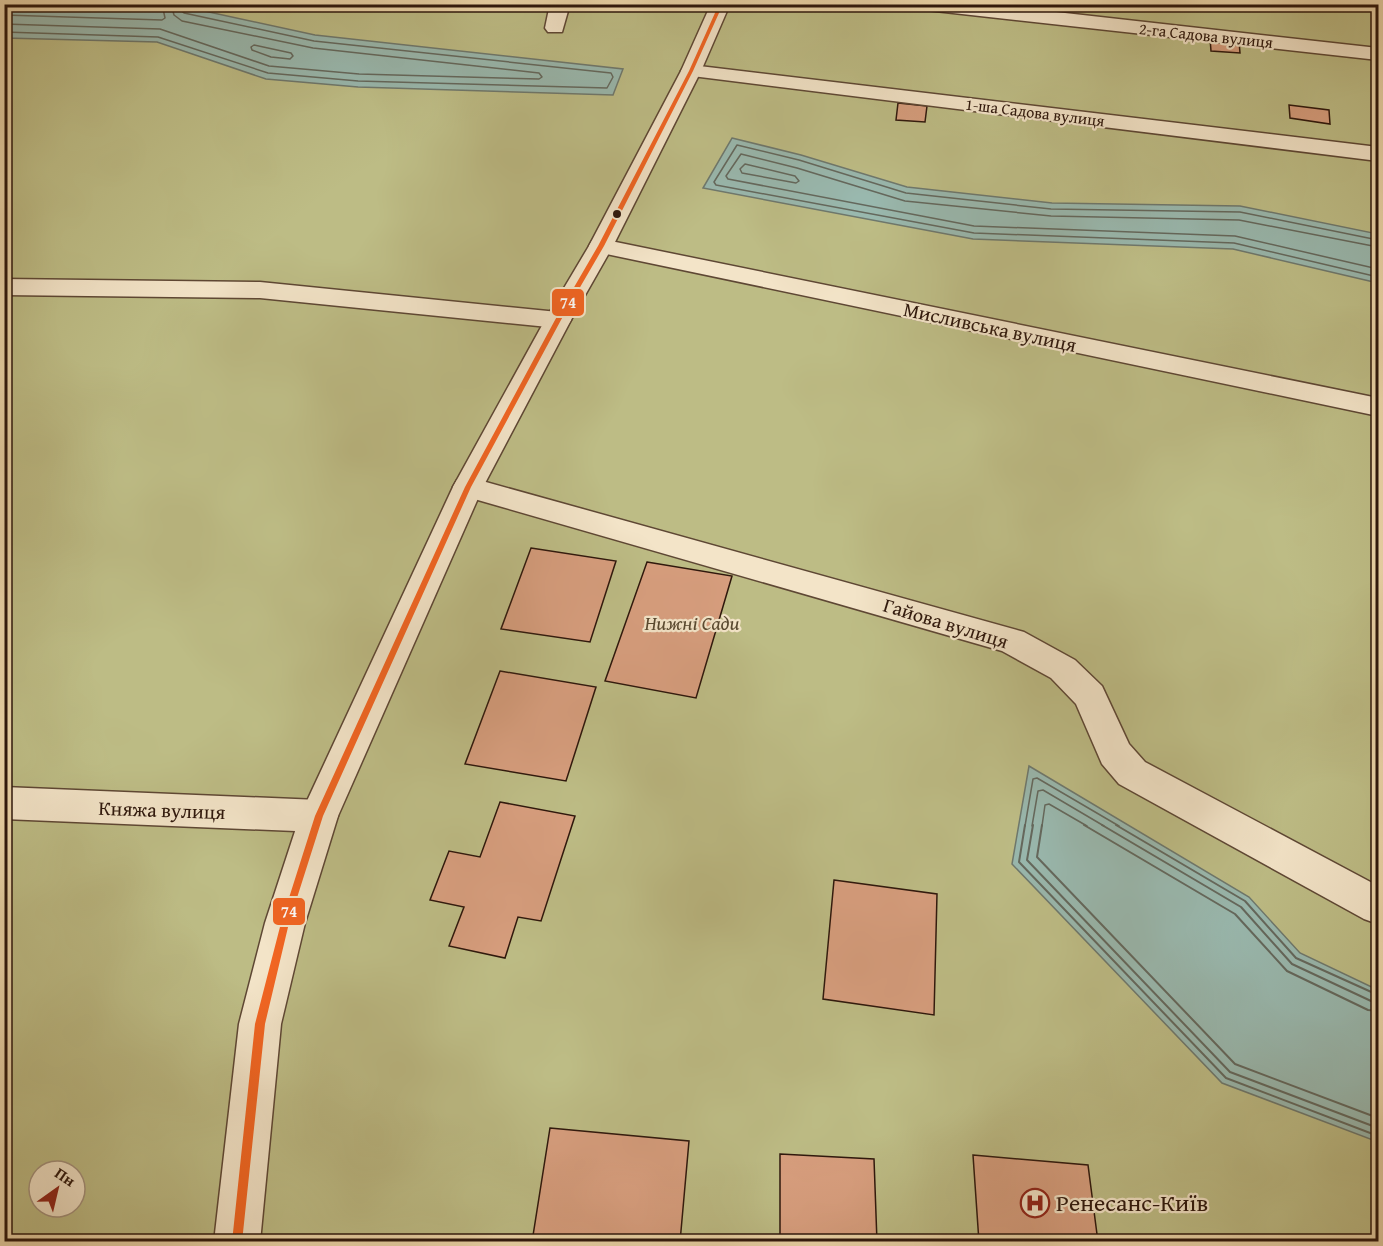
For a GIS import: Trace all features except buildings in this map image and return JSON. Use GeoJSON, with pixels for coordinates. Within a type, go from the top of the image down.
{"type":"FeatureCollection","features":[{"type":"Feature","properties":{"kind":"street"},"geometry":{"type":"LineString","coordinates":[[555,28],[560,4]]}},
{"type":"Feature","properties":{"kind":"street"},"geometry":{"type":"LineString","coordinates":[[237,1242],[260,1024],[285,922],[319,816],[468,487],[558,320],[601,246],[691,70],[721,4]]}},
{"type":"Feature","properties":{"kind":"street","name":"2-га Садова вулиця"},"geometry":{"type":"LineString","coordinates":[[926,4],[1378,54]]}},
{"type":"Feature","properties":{"kind":"street","name":"1-ша Садова вулиця"},"geometry":{"type":"LineString","coordinates":[[691,70],[1378,154]]}},
{"type":"Feature","properties":{"kind":"street","name":"Мисливська вулиця"},"geometry":{"type":"LineString","coordinates":[[601,246],[1378,407]]}},
{"type":"Feature","properties":{"kind":"street"},"geometry":{"type":"LineString","coordinates":[[4,286],[260,290],[558,320]]}},
{"type":"Feature","properties":{"kind":"street","name":"Гайова вулиця"},"geometry":{"type":"LineString","coordinates":[[468,487],[1012,641],[1063,669],[1090,696],[1115,753],[1132,773],[1378,906]]}},
{"type":"Feature","properties":{"kind":"street","name":"Княжа вулиця"},"geometry":{"type":"LineString","coordinates":[[4,803],[319,816]]}},
{"type":"Feature","properties":{"kind":"green space","name":"Нижні Сади"},"geometry":{"type":"Polygon","coordinates":[[[5,5],[1378,5],[1378,1241],[5,1242],[5,5]]]}},
{"type":"Feature","properties":{"kind":"water"},"geometry":{"type":"Polygon","coordinates":[[[172,4],[315,35],[623,69],[613,95],[358,87],[266,79],[157,42],[5,38],[5,5],[172,4]]]}},
{"type":"Feature","properties":{"kind":"water"},"geometry":{"type":"Polygon","coordinates":[[[732,138],[801,155],[907,187],[1052,203],[1240,206],[1378,234],[1378,283],[1233,249],[973,239],[703,188],[732,138]]]}},
{"type":"Feature","properties":{"kind":"water"},"geometry":{"type":"Polygon","coordinates":[[[1029,766],[1249,897],[1300,953],[1378,990],[1378,1142],[1222,1083],[1012,864],[1029,766]]]}},
{"type":"Feature","properties":{"kind":"transit line","name":"74"},"geometry":{"type":"LineString","coordinates":[[237,1242],[260,1024],[285,923],[319,816],[468,487],[558,320],[601,246],[691,71],[721,4]]}},
{"type":"Feature","properties":{"kind":"place","name":"Ренесанс-Київ"},"geometry":{"type":"Point","coordinates":[1035,1203]}}]}
